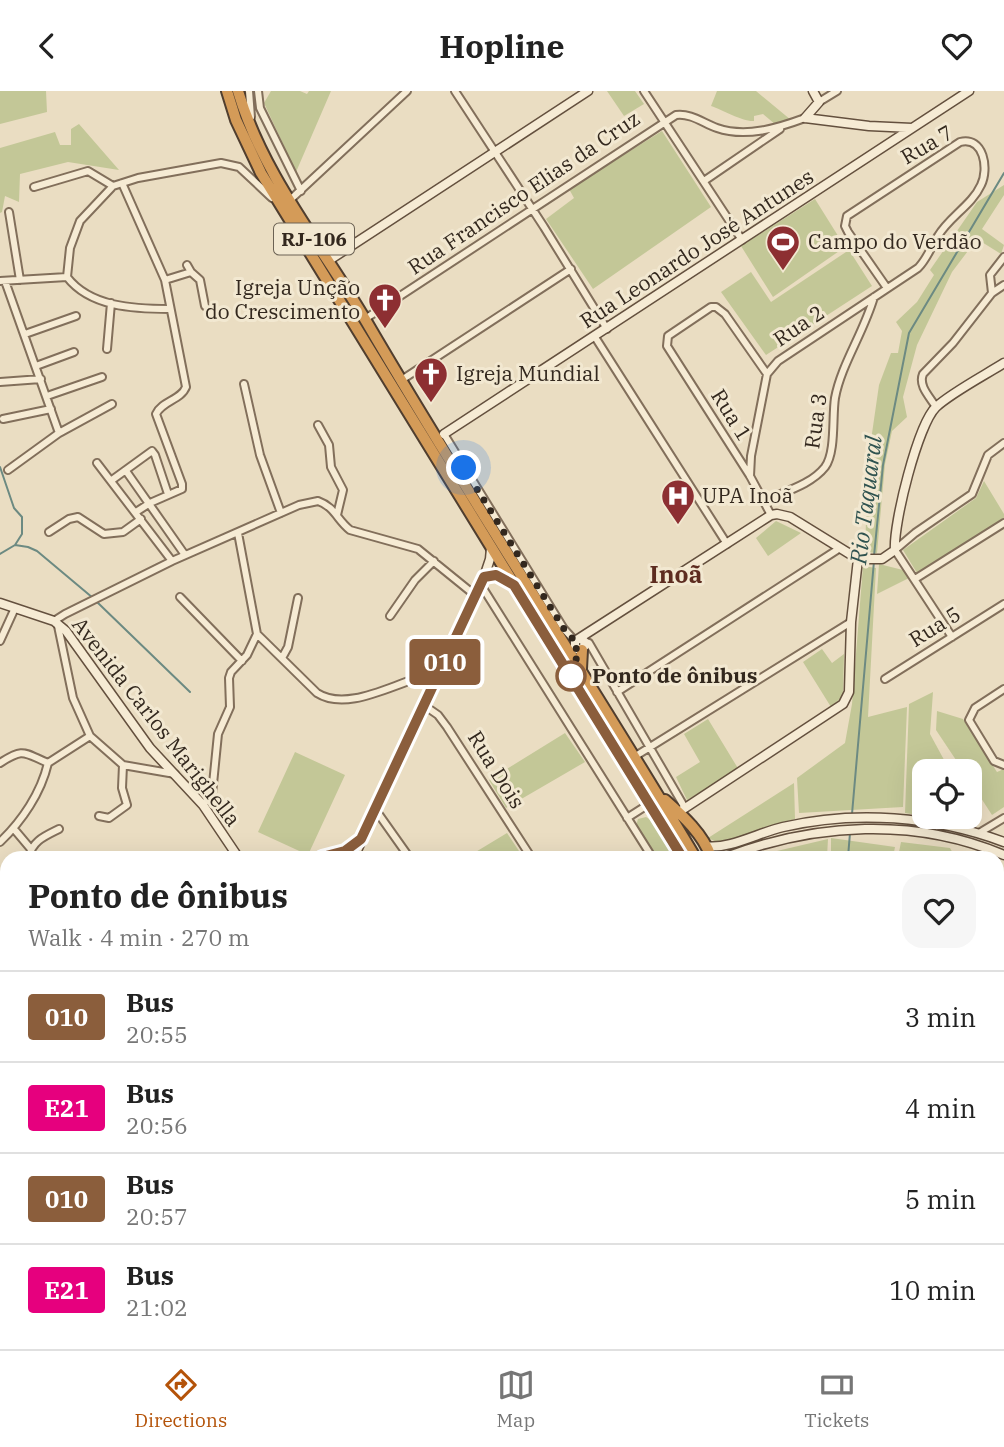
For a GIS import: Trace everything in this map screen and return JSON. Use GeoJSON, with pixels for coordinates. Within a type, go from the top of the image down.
{"type":"FeatureCollection","features":[{"type":"Feature","properties":{"kind":"highway","name":"RJ-106"},"geometry":{"type":"LineString","coordinates":[[227,91],[261,173],[328,261],[365,319],[400,381],[691,851]]}},
{"type":"Feature","properties":{"kind":"highway","name":"RJ-106"},"geometry":{"type":"LineString","coordinates":[[238,91],[285,202],[491,548],[678,851]]}},
{"type":"Feature","properties":{"kind":"highway"},"geometry":{"type":"LineString","coordinates":[[557,633],[580,644],[581,672]]}},
{"type":"Feature","properties":{"kind":"highway"},"geometry":{"type":"LineString","coordinates":[[656,792],[682,810],[708,851]]}},
{"type":"Feature","properties":{"kind":"street"},"geometry":{"type":"LineString","coordinates":[[249,91],[255,134]]}},
{"type":"Feature","properties":{"kind":"street"},"geometry":{"type":"LineString","coordinates":[[258,91],[260,108],[301,191]]}},
{"type":"Feature","properties":{"kind":"street"},"geometry":{"type":"LineString","coordinates":[[250,109],[258,91]]}},
{"type":"Feature","properties":{"kind":"street"},"geometry":{"type":"LineString","coordinates":[[66,277],[70,248],[80,221],[113,186],[138,178],[221,163],[234,164],[285,202],[301,191],[407,91]]}},
{"type":"Feature","properties":{"kind":"street"},"geometry":{"type":"LineString","coordinates":[[455,91],[607,329]]}},
{"type":"Feature","properties":{"kind":"street"},"geometry":{"type":"LineString","coordinates":[[328,261],[588,91]]}},
{"type":"Feature","properties":{"kind":"street"},"geometry":{"type":"LineString","coordinates":[[644,91],[742,240]]}},
{"type":"Feature","properties":{"kind":"street"},"geometry":{"type":"LineString","coordinates":[[813,91],[819,102]]}},
{"type":"Feature","properties":{"kind":"street"},"geometry":{"type":"LineString","coordinates":[[805,118],[819,102],[837,91]]}},
{"type":"Feature","properties":{"kind":"street","name":"Rua Leonardo José Antunes"},"geometry":{"type":"LineString","coordinates":[[444,434],[969,91]]}},
{"type":"Feature","properties":{"kind":"street","name":"Rua Francisco Elias da Cruz"},"geometry":{"type":"LineString","coordinates":[[365,319],[664,120],[683,114],[714,127],[736,132],[761,131],[805,118],[912,128]]}},
{"type":"Feature","properties":{"kind":"street"},"geometry":{"type":"LineString","coordinates":[[704,181],[785,126]]}},
{"type":"Feature","properties":{"kind":"street","name":"Rua 7"},"geometry":{"type":"LineString","coordinates":[[960,142],[976,144],[980,149],[985,171],[982,183],[947,224],[924,263],[887,288],[848,232],[845,226],[847,216],[960,142]]}},
{"type":"Feature","properties":{"kind":"street"},"geometry":{"type":"LineString","coordinates":[[34,187],[88,171],[113,186]]}},
{"type":"Feature","properties":{"kind":"street"},"geometry":{"type":"LineString","coordinates":[[49,532],[69,519],[78,517],[104,534],[123,532],[150,503],[180,491],[182,487],[156,411],[186,390],[165,280],[122,183]]}},
{"type":"Feature","properties":{"kind":"street"},"geometry":{"type":"LineString","coordinates":[[9,212],[20,280]]}},
{"type":"Feature","properties":{"kind":"street"},"geometry":{"type":"LineString","coordinates":[[992,293],[990,275],[1004,257]]}},
{"type":"Feature","properties":{"kind":"street"},"geometry":{"type":"LineString","coordinates":[[165,280],[189,268],[200,280],[205,306]]}},
{"type":"Feature","properties":{"kind":"street"},"geometry":{"type":"LineString","coordinates":[[400,381],[571,269]]}},
{"type":"Feature","properties":{"kind":"street"},"geometry":{"type":"LineString","coordinates":[[59,433],[25,334],[3,281],[66,277],[88,297],[152,309],[170,309]]}},
{"type":"Feature","properties":{"kind":"street"},"geometry":{"type":"LineString","coordinates":[[936,407],[922,386],[923,374],[953,343],[992,293],[1004,285]]}},
{"type":"Feature","properties":{"kind":"street","name":"Rua 2"},"geometry":{"type":"LineString","coordinates":[[750,476],[751,456],[767,374],[778,361],[887,288]]}},
{"type":"Feature","properties":{"kind":"street","name":"Rua 3"},"geometry":{"type":"LineString","coordinates":[[764,501],[804,483],[827,463],[831,453],[835,395],[840,377],[869,315],[874,297]]}},
{"type":"Feature","properties":{"kind":"street"},"geometry":{"type":"LineString","coordinates":[[107,349],[111,303]]}},
{"type":"Feature","properties":{"kind":"street","name":"Rua 1"},"geometry":{"type":"LineString","coordinates":[[767,374],[725,314],[716,307],[711,307],[671,333],[667,341],[667,346],[750,476],[771,515]]}},
{"type":"Feature","properties":{"kind":"street"},"geometry":{"type":"LineString","coordinates":[[855,310],[869,315]]}},
{"type":"Feature","properties":{"kind":"street"},"geometry":{"type":"LineString","coordinates":[[25,334],[76,316]]}},
{"type":"Feature","properties":{"kind":"street"},"geometry":{"type":"LineString","coordinates":[[595,337],[727,544]]}},
{"type":"Feature","properties":{"kind":"street"},"geometry":{"type":"LineString","coordinates":[[36,366],[74,352]]}},
{"type":"Feature","properties":{"kind":"street"},"geometry":{"type":"LineString","coordinates":[[952,637],[895,550],[896,523],[924,423],[936,407],[1004,363]]}},
{"type":"Feature","properties":{"kind":"street"},"geometry":{"type":"LineString","coordinates":[[47,395],[102,377]]}},
{"type":"Feature","properties":{"kind":"street"},"geometry":{"type":"LineString","coordinates":[[0,382],[41,379]]}},
{"type":"Feature","properties":{"kind":"street"},"geometry":{"type":"LineString","coordinates":[[244,384],[260,455],[281,513]]}},
{"type":"Feature","properties":{"kind":"street"},"geometry":{"type":"LineString","coordinates":[[8,470],[59,433],[112,404]]}},
{"type":"Feature","properties":{"kind":"street"},"geometry":{"type":"LineString","coordinates":[[3,419],[51,409]]}},
{"type":"Feature","properties":{"kind":"street"},"geometry":{"type":"LineString","coordinates":[[318,425],[329,446],[331,467],[343,490],[337,515]]}},
{"type":"Feature","properties":{"kind":"street"},"geometry":{"type":"LineString","coordinates":[[444,434],[564,629],[580,644],[589,643],[682,810],[844,704],[849,692],[851,622],[861,559]]}},
{"type":"Feature","properties":{"kind":"street"},"geometry":{"type":"LineString","coordinates":[[580,644],[594,629],[771,515],[790,517],[861,559],[882,559],[972,494],[989,455],[1004,443]]}},
{"type":"Feature","properties":{"kind":"street"},"geometry":{"type":"LineString","coordinates":[[112,480],[152,451],[168,494]]}},
{"type":"Feature","properties":{"kind":"street"},"geometry":{"type":"LineString","coordinates":[[737,457],[751,456]]}},
{"type":"Feature","properties":{"kind":"street"},"geometry":{"type":"LineString","coordinates":[[97,463],[172,561]]}},
{"type":"Feature","properties":{"kind":"street"},"geometry":{"type":"LineString","coordinates":[[126,471],[185,555]]}},
{"type":"Feature","properties":{"kind":"street"},"geometry":{"type":"LineString","coordinates":[[175,774],[123,765],[90,736],[73,698],[56,622],[94,599],[172,561],[281,513],[308,502],[318,501],[328,504],[350,530],[418,549],[476,596]]}},
{"type":"Feature","properties":{"kind":"street"},"geometry":{"type":"LineString","coordinates":[[915,579],[1004,523]]}},
{"type":"Feature","properties":{"kind":"street"},"geometry":{"type":"LineString","coordinates":[[238,533],[257,634],[317,693],[329,698],[363,697],[416,678],[438,678]]}},
{"type":"Feature","properties":{"kind":"street"},"geometry":{"type":"LineString","coordinates":[[356,851],[476,596],[490,559],[491,548]]}},
{"type":"Feature","properties":{"kind":"street"},"geometry":{"type":"LineString","coordinates":[[617,692],[840,548]]}},
{"type":"Feature","properties":{"kind":"street"},"geometry":{"type":"LineString","coordinates":[[390,616],[415,580],[434,561]]}},
{"type":"Feature","properties":{"kind":"street"},"geometry":{"type":"LineString","coordinates":[[482,581],[496,575],[514,585]]}},
{"type":"Feature","properties":{"kind":"street"},"geometry":{"type":"LineString","coordinates":[[482,581],[648,851]]}},
{"type":"Feature","properties":{"kind":"street"},"geometry":{"type":"LineString","coordinates":[[180,597],[242,661]]}},
{"type":"Feature","properties":{"kind":"street"},"geometry":{"type":"LineString","coordinates":[[282,658],[288,647],[298,598]]}},
{"type":"Feature","properties":{"kind":"street","name":"Avenida Carlos Marighella"},"geometry":{"type":"LineString","coordinates":[[0,603],[56,622],[73,638],[150,748],[203,805],[233,851]]}},
{"type":"Feature","properties":{"kind":"street","name":"Rua 5"},"geometry":{"type":"LineString","coordinates":[[885,679],[1004,604]]}},
{"type":"Feature","properties":{"kind":"street"},"geometry":{"type":"LineString","coordinates":[[0,641],[15,608]]}},
{"type":"Feature","properties":{"kind":"street"},"geometry":{"type":"LineString","coordinates":[[635,757],[851,622]]}},
{"type":"Feature","properties":{"kind":"street"},"geometry":{"type":"LineString","coordinates":[[203,805],[212,794],[218,734],[230,708],[229,678],[257,634]]}},
{"type":"Feature","properties":{"kind":"street"},"geometry":{"type":"LineString","coordinates":[[1004,689],[975,708],[970,720],[994,761],[1004,765]]}},
{"type":"Feature","properties":{"kind":"street","name":"Rua Dois"},"geometry":{"type":"LineString","coordinates":[[425,706],[438,715],[447,727],[527,851]]}},
{"type":"Feature","properties":{"kind":"street"},"geometry":{"type":"LineString","coordinates":[[0,842],[14,829],[42,785],[48,763],[90,736]]}},
{"type":"Feature","properties":{"kind":"street"},"geometry":{"type":"LineString","coordinates":[[0,763],[19,751],[48,763]]}},
{"type":"Feature","properties":{"kind":"street"},"geometry":{"type":"LineString","coordinates":[[99,816],[109,818],[127,805],[122,788],[123,765]]}},
{"type":"Feature","properties":{"kind":"street"},"geometry":{"type":"LineString","coordinates":[[627,818],[649,804]]}},
{"type":"Feature","properties":{"kind":"street"},"geometry":{"type":"LineString","coordinates":[[375,810],[405,851]]}},
{"type":"Feature","properties":{"kind":"street"},"geometry":{"type":"LineString","coordinates":[[706,846],[720,847],[784,827],[862,817],[908,819],[994,851]]}},
{"type":"Feature","properties":{"kind":"street"},"geometry":{"type":"LineString","coordinates":[[978,833],[1004,818]]}},
{"type":"Feature","properties":{"kind":"street"},"geometry":{"type":"LineString","coordinates":[[745,851],[787,838],[864,828],[978,833],[1004,842]]}},
{"type":"Feature","properties":{"kind":"street"},"geometry":{"type":"LineString","coordinates":[[14,829],[30,848]]}},
{"type":"Feature","properties":{"kind":"street"},"geometry":{"type":"LineString","coordinates":[[30,851],[40,838],[59,829]]}},
{"type":"Feature","properties":{"kind":"street"},"geometry":{"type":"LineString","coordinates":[[342,851],[361,839]]}},
{"type":"Feature","properties":{"kind":"street"},"geometry":{"type":"LineString","coordinates":[[720,847],[722,851]]}},
{"type":"Feature","properties":{"kind":"street"},"geometry":{"type":"LineString","coordinates":[[348,849],[352,851]]}},
{"type":"Feature","properties":{"kind":"green space"},"geometry":{"type":"Polygon","coordinates":[[[0,91],[46,91],[47,112],[0,124],[0,91]]]}},
{"type":"Feature","properties":{"kind":"green space"},"geometry":{"type":"Polygon","coordinates":[[[271,91],[300,91],[307,94],[309,91],[331,91],[296,172],[264,103],[271,91]]]}},
{"type":"Feature","properties":{"kind":"green space"},"geometry":{"type":"Polygon","coordinates":[[[607,91],[635,91],[644,104],[624,116],[607,91]]]}},
{"type":"Feature","properties":{"kind":"green space"},"geometry":{"type":"Polygon","coordinates":[[[717,91],[756,91],[791,120],[776,125],[763,114],[754,116],[754,121],[739,118],[711,106],[717,91]]]}},
{"type":"Feature","properties":{"kind":"green space"},"geometry":{"type":"Polygon","coordinates":[[[79,124],[119,170],[68,162],[20,174],[19,202],[5,196],[0,213],[0,148],[55,132],[60,145],[71,145],[71,129],[79,124]]]}},
{"type":"Feature","properties":{"kind":"green space"},"geometry":{"type":"Polygon","coordinates":[[[662,131],[711,207],[593,289],[546,219],[574,198],[569,189],[662,131]]]}},
{"type":"Feature","properties":{"kind":"green space"},"geometry":{"type":"Polygon","coordinates":[[[1004,185],[1004,195],[982,229],[1004,245],[1001,254],[977,239],[952,272],[917,345],[903,397],[907,417],[892,431],[885,464],[877,553],[865,552],[868,461],[879,385],[891,353],[898,353],[902,331],[896,322],[917,302],[934,275],[930,270],[977,202],[1004,185]]]}},
{"type":"Feature","properties":{"kind":"green space","name":"Campo do Verdão"},"geometry":{"type":"Polygon","coordinates":[[[815,199],[845,247],[773,297],[741,246],[815,199]]]}},
{"type":"Feature","properties":{"kind":"green space"},"geometry":{"type":"Polygon","coordinates":[[[849,250],[872,286],[766,355],[721,292],[751,272],[771,302],[849,250]]]}},
{"type":"Feature","properties":{"kind":"green space"},"geometry":{"type":"Polygon","coordinates":[[[984,481],[1004,518],[917,573],[903,550],[976,498],[984,481]]]}},
{"type":"Feature","properties":{"kind":"green space"},"geometry":{"type":"Polygon","coordinates":[[[776,521],[801,533],[768,556],[756,538],[776,521]]]}},
{"type":"Feature","properties":{"kind":"green space"},"geometry":{"type":"Polygon","coordinates":[[[879,564],[903,570],[909,578],[877,594],[879,564]]]}},
{"type":"Feature","properties":{"kind":"green space"},"geometry":{"type":"Polygon","coordinates":[[[863,566],[876,568],[868,717],[907,707],[903,807],[799,813],[797,778],[845,743],[852,704],[863,566]]]}},
{"type":"Feature","properties":{"kind":"green space"},"geometry":{"type":"Polygon","coordinates":[[[822,649],[832,663],[844,654],[843,696],[831,707],[803,662],[822,649]]]}},
{"type":"Feature","properties":{"kind":"green space"},"geometry":{"type":"Polygon","coordinates":[[[933,692],[930,734],[944,759],[912,759],[912,814],[905,813],[909,704],[933,692]]]}},
{"type":"Feature","properties":{"kind":"green space"},"geometry":{"type":"Polygon","coordinates":[[[937,711],[963,719],[997,772],[1004,769],[1004,807],[992,815],[982,800],[982,759],[955,759],[936,730],[937,711]]]}},
{"type":"Feature","properties":{"kind":"green space"},"geometry":{"type":"Polygon","coordinates":[[[708,719],[739,770],[687,800],[676,777],[700,762],[684,734],[708,719]]]}},
{"type":"Feature","properties":{"kind":"green space"},"geometry":{"type":"Polygon","coordinates":[[[565,733],[585,762],[506,808],[489,780],[565,733]]]}},
{"type":"Feature","properties":{"kind":"green space"},"geometry":{"type":"Polygon","coordinates":[[[295,752],[345,775],[310,851],[299,851],[258,832],[295,752]]]}},
{"type":"Feature","properties":{"kind":"green space"},"geometry":{"type":"Polygon","coordinates":[[[794,783],[795,819],[719,843],[708,838],[794,783]]]}},
{"type":"Feature","properties":{"kind":"green space"},"geometry":{"type":"Polygon","coordinates":[[[646,817],[654,822],[671,851],[649,851],[635,829],[638,819],[646,817]]]}},
{"type":"Feature","properties":{"kind":"green space"},"geometry":{"type":"Polygon","coordinates":[[[507,833],[519,851],[477,851],[507,833]]]}},
{"type":"Feature","properties":{"kind":"green space"},"geometry":{"type":"Polygon","coordinates":[[[831,838],[895,847],[894,851],[831,851],[831,838]]]}},
{"type":"Feature","properties":{"kind":"green space"},"geometry":{"type":"Polygon","coordinates":[[[828,839],[827,851],[777,851],[828,839]]]}},
{"type":"Feature","properties":{"kind":"green space"},"geometry":{"type":"Polygon","coordinates":[[[901,842],[950,848],[952,851],[899,851],[901,842]]]}},
{"type":"Feature","properties":{"kind":"waterway","name":"Rio Taquaral"},"geometry":{"type":"LineString","coordinates":[[874,556],[883,465],[909,333],[1004,173]]}},
{"type":"Feature","properties":{"kind":"waterway"},"geometry":{"type":"LineString","coordinates":[[0,467],[14,508],[22,517],[22,534],[15,545],[0,554]]}},
{"type":"Feature","properties":{"kind":"waterway"},"geometry":{"type":"LineString","coordinates":[[15,545],[37,551],[93,598]]}},
{"type":"Feature","properties":{"kind":"waterway","name":"Rio Taquaral"},"geometry":{"type":"LineString","coordinates":[[852,814],[874,561]]}},
{"type":"Feature","properties":{"kind":"waterway"},"geometry":{"type":"LineString","coordinates":[[97,602],[190,692]]}},
{"type":"Feature","properties":{"kind":"waterway","name":"Rio Taquaral"},"geometry":{"type":"LineString","coordinates":[[848,851],[850,833]]}},
{"type":"Feature","properties":{"kind":"bus line","name":"010"},"geometry":{"type":"LineString","coordinates":[[345,851],[361,839],[484,577],[496,575],[514,585],[678,851]]}},
{"type":"Feature","properties":{"kind":"place","name":"Campo do Verdão"},"geometry":{"type":"Point","coordinates":[783,272]}},
{"type":"Feature","properties":{"kind":"place","name":"Igreja Unção do Crescimento"},"geometry":{"type":"Point","coordinates":[385,330]}},
{"type":"Feature","properties":{"kind":"place","name":"Igreja Mundial"},"geometry":{"type":"Point","coordinates":[431,404]}},
{"type":"Feature","properties":{"kind":"place","name":"UPA Inoã"},"geometry":{"type":"Point","coordinates":[678,526]}},
{"type":"Feature","properties":{"kind":"place","name":"Ponto de ônibus"},"geometry":{"type":"Point","coordinates":[571,676]}},
{"type":"Feature","properties":{"kind":"district","name":"Inoã"},"geometry":{"type":"Point","coordinates":[676,575]}},
{"type":"Feature","properties":{"kind":"route"},"geometry":{"type":"LineString","coordinates":[[464,468],[564,629],[575,641],[575,648],[579,650],[571,676]]}}]}
